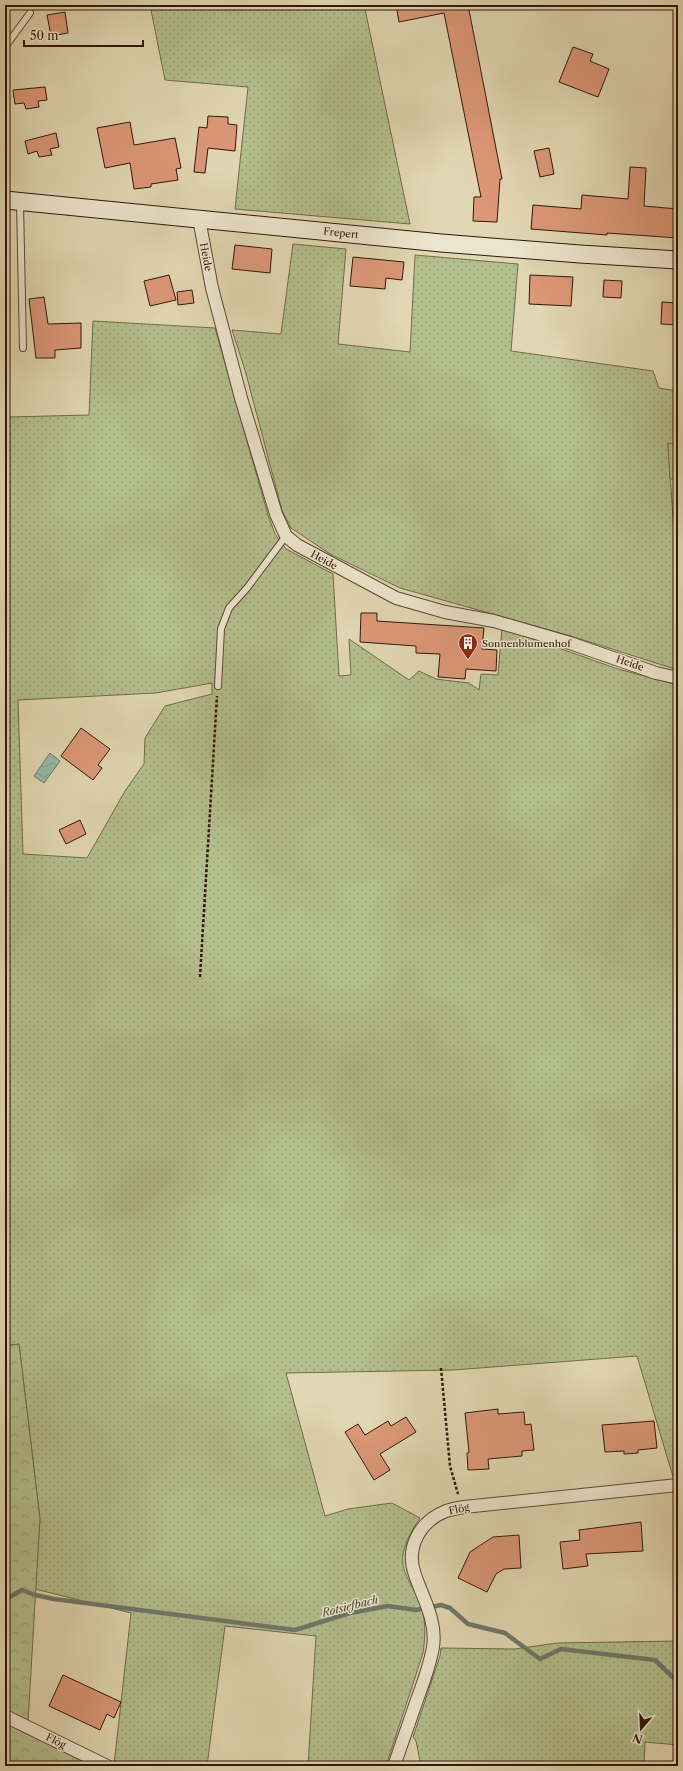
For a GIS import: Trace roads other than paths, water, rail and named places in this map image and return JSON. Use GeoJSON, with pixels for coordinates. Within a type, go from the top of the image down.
{"type":"FeatureCollection","features":[{"type":"Feature","properties":{"kind":"street","name":"Frepert"},"geometry":{"type":"LineString","coordinates":[[13,201],[441,243],[678,260]]}},
{"type":"Feature","properties":{"kind":"street","name":"Heide"},"geometry":{"type":"LineString","coordinates":[[199,219],[212,288],[241,398],[276,514],[286,536],[297,545],[396,598],[445,612],[494,621],[555,639],[656,673],[678,678]]}},
{"type":"Feature","properties":{"kind":"street","name":"Flög"},"geometry":{"type":"LineString","coordinates":[[394,1766],[429,1664],[433,1646],[432,1619],[426,1600],[414,1574],[412,1561],[413,1543],[421,1528],[434,1517],[447,1511],[464,1507],[678,1485]]}},
{"type":"Feature","properties":{"kind":"street","name":"Flög"},"geometry":{"type":"LineString","coordinates":[[5,1716],[107,1766]]}},
{"type":"Feature","properties":{"kind":"lane"},"geometry":{"type":"LineString","coordinates":[[5,47],[30,13]]}},
{"type":"Feature","properties":{"kind":"lane"},"geometry":{"type":"LineString","coordinates":[[13,201],[23,348]]}},
{"type":"Feature","properties":{"kind":"lane"},"geometry":{"type":"LineString","coordinates":[[218,686],[221,629],[229,608],[247,588],[286,536]]}},
{"type":"Feature","properties":{"kind":"water"},"geometry":{"type":"Polygon","coordinates":[[[50,753],[60,761],[44,783],[34,776],[50,753]]]}},
{"type":"Feature","properties":{"kind":"waterway","name":"Rotsiefbach"},"geometry":{"type":"LineString","coordinates":[[5,1597],[8,1598],[22,1590],[35,1595],[54,1599],[295,1630],[350,1613],[388,1606],[416,1610],[441,1605],[450,1608],[468,1624],[505,1633],[540,1659],[561,1649],[655,1660],[678,1682]]}},
{"type":"Feature","properties":{"kind":"place","name":"Sonnenblumenhof"},"geometry":{"type":"Point","coordinates":[468,660]}}]}
